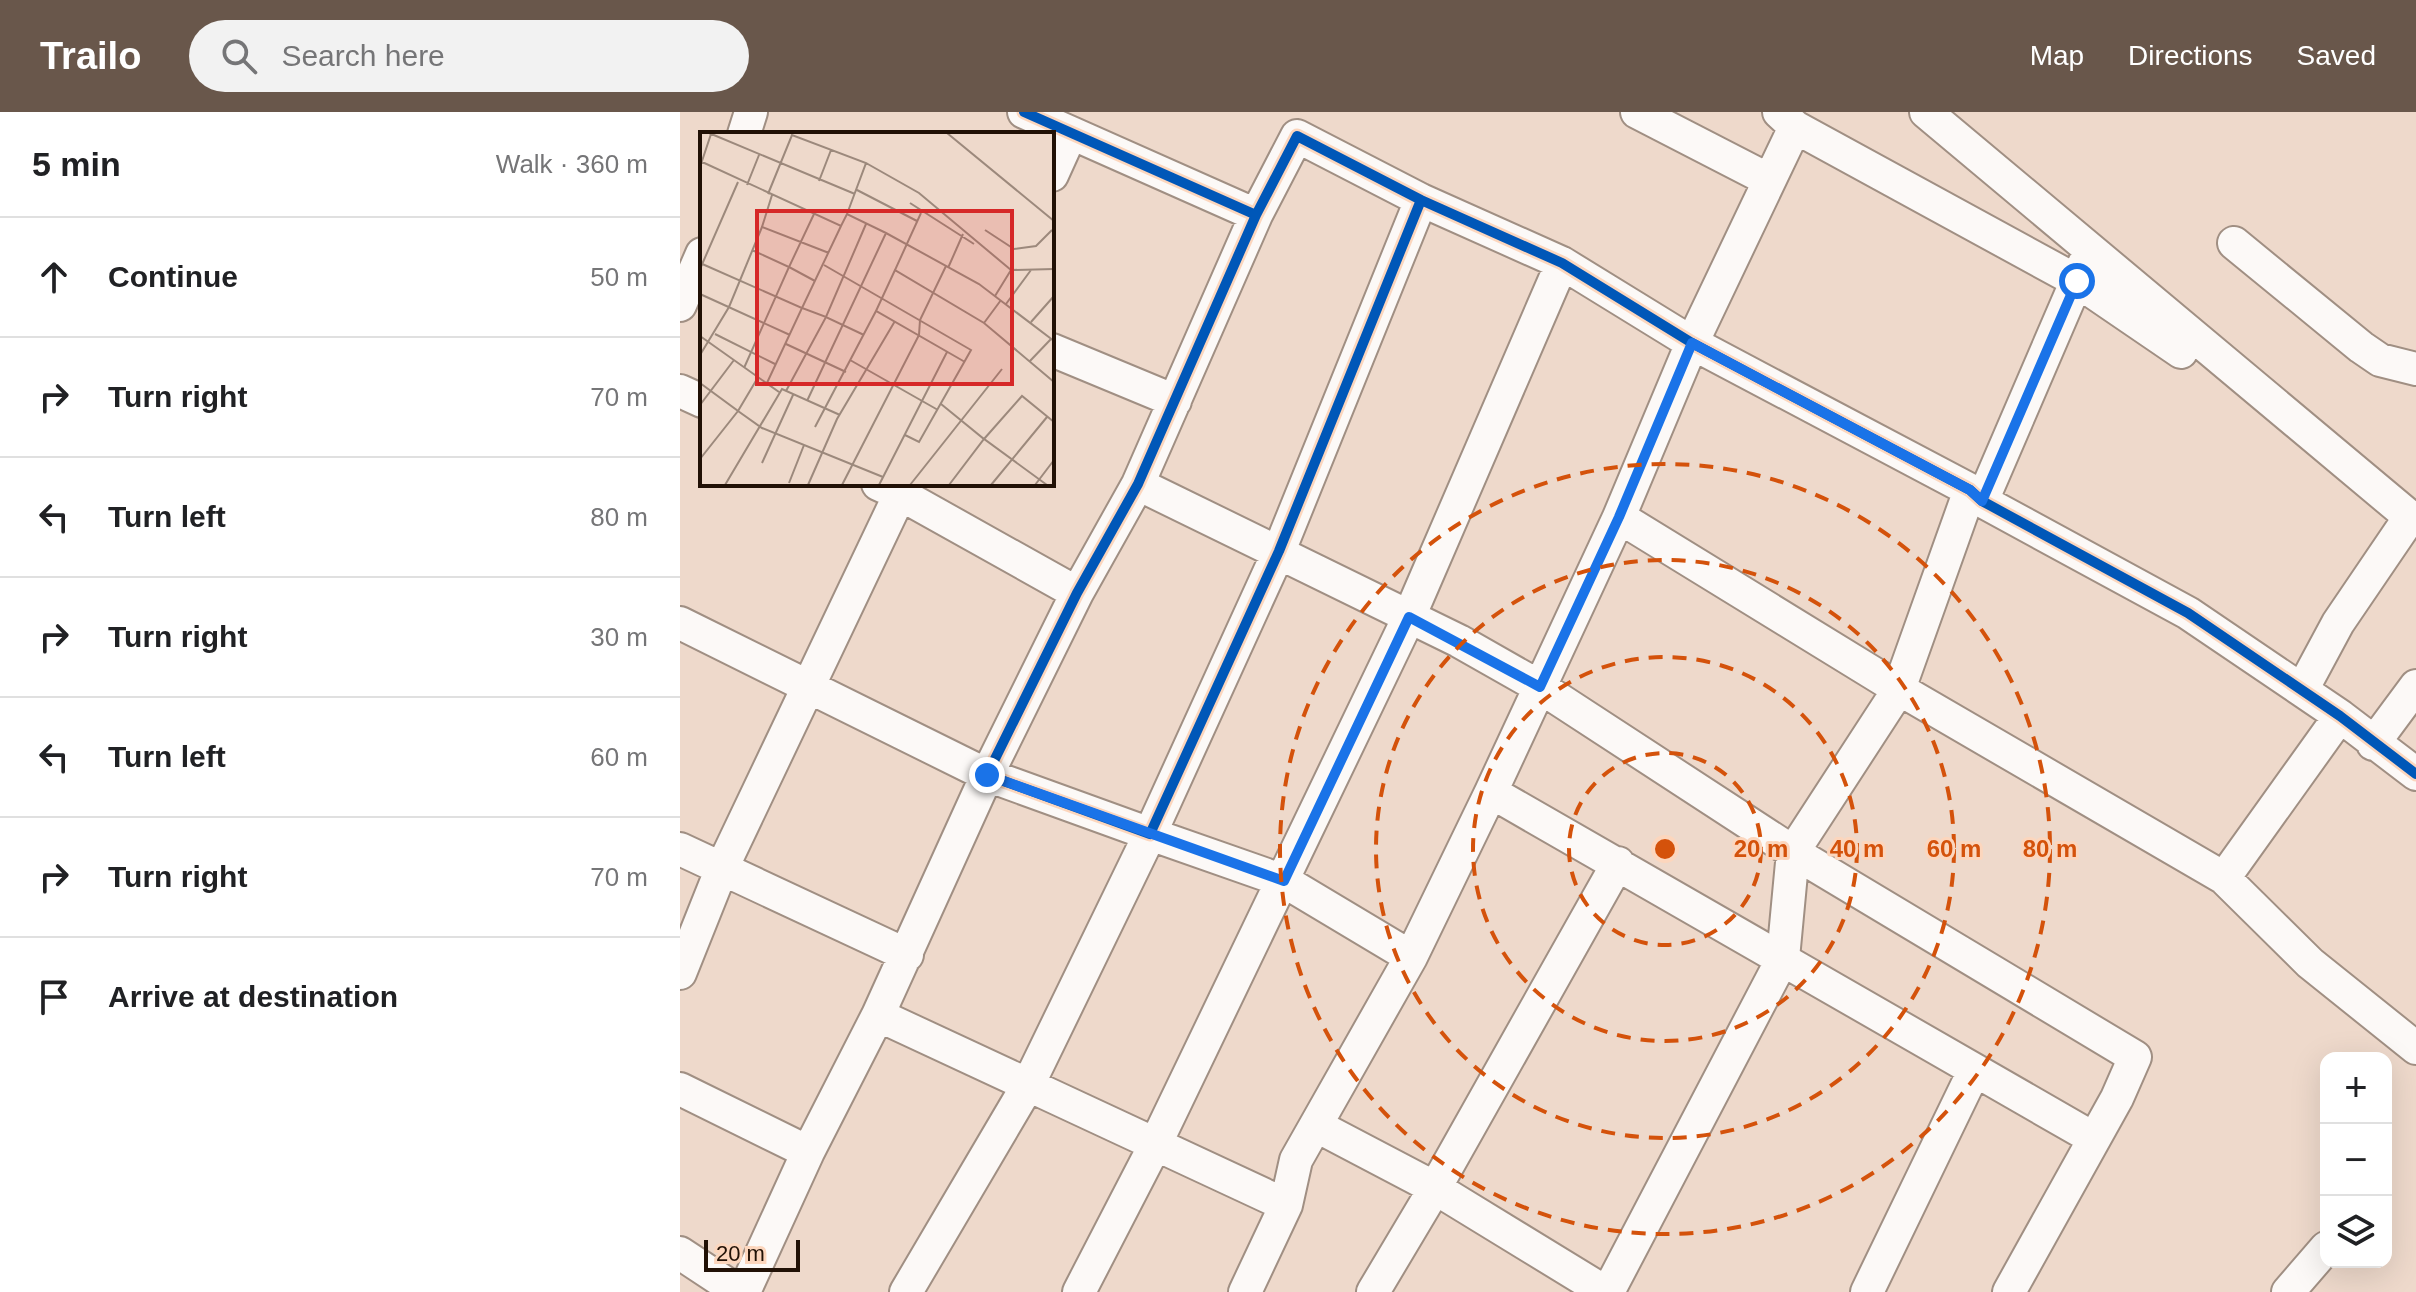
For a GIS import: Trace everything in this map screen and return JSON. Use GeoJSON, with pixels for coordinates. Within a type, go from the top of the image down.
{"type":"FeatureCollection","features":[{"type":"Feature","properties":{"kind":"street"},"geometry":{"type":"LineString","coordinates":[[745,132],[751,112]]}},
{"type":"Feature","properties":{"kind":"street"},"geometry":{"type":"LineString","coordinates":[[1024,112],[1256,215]]}},
{"type":"Feature","properties":{"kind":"street"},"geometry":{"type":"LineString","coordinates":[[1637,112],[1769,180]]}},
{"type":"Feature","properties":{"kind":"street"},"geometry":{"type":"LineString","coordinates":[[1926,112],[2413,517],[2338,623],[2302,690]]}},
{"type":"Feature","properties":{"kind":"street"},"geometry":{"type":"LineString","coordinates":[[1245,1292],[1286,1205],[1296,1160],[1411,957],[1619,517],[1692,343],[1769,180],[1787,120],[2077,281],[2181,352]]}},
{"type":"Feature","properties":{"kind":"street"},"geometry":{"type":"LineString","coordinates":[[681,1256],[741,1292],[907,955],[987,775],[1077,593],[1138,484],[1256,215],[1302,124],[1421,200],[1562,263],[1692,343],[2188,613],[2340,716],[2416,774]]}},
{"type":"Feature","properties":{"kind":"street"},"geometry":{"type":"LineString","coordinates":[[1054,171],[1071,133]]}},
{"type":"Feature","properties":{"kind":"street"},"geometry":{"type":"LineString","coordinates":[[906,1292],[1028,1085],[1150,834],[1279,551],[1421,200]]}},
{"type":"Feature","properties":{"kind":"street"},"geometry":{"type":"LineString","coordinates":[[2234,243],[2361,347],[2388,363],[2416,369]]}},
{"type":"Feature","properties":{"kind":"street"},"geometry":{"type":"LineString","coordinates":[[1317,1126],[1435,1188],[1606,1292],[1783,958],[1793,852],[1899,689],[1976,495],[2090,250]]}},
{"type":"Feature","properties":{"kind":"street"},"geometry":{"type":"LineString","coordinates":[[680,305],[700,259]]}},
{"type":"Feature","properties":{"kind":"street"},"geometry":{"type":"LineString","coordinates":[[1079,1292],[1154,1147],[1409,617],[1562,263]]}},
{"type":"Feature","properties":{"kind":"street"},"geometry":{"type":"LineString","coordinates":[[1054,351],[1175,401]]}},
{"type":"Feature","properties":{"kind":"street"},"geometry":{"type":"LineString","coordinates":[[680,391],[700,400]]}},
{"type":"Feature","properties":{"kind":"street"},"geometry":{"type":"LineString","coordinates":[[1138,484],[1279,551],[1540,687],[1793,852],[2135,1057],[2009,1292]]}},
{"type":"Feature","properties":{"kind":"street"},"geometry":{"type":"LineString","coordinates":[[680,973],[722,868],[808,686],[894,487],[1077,593]]}},
{"type":"Feature","properties":{"kind":"street"},"geometry":{"type":"LineString","coordinates":[[1619,517],[1899,689],[2224,878],[2310,963],[2416,1048]]}},
{"type":"Feature","properties":{"kind":"street"},"geometry":{"type":"LineString","coordinates":[[680,623],[987,775],[1284,881],[1411,957]]}},
{"type":"Feature","properties":{"kind":"street"},"geometry":{"type":"LineString","coordinates":[[2373,744],[2416,686]]}},
{"type":"Feature","properties":{"kind":"street"},"geometry":{"type":"LineString","coordinates":[[2224,878],[2340,716]]}},
{"type":"Feature","properties":{"kind":"street"},"geometry":{"type":"LineString","coordinates":[[1491,792],[2093,1138]]}},
{"type":"Feature","properties":{"kind":"street"},"geometry":{"type":"LineString","coordinates":[[680,849],[907,955]]}},
{"type":"Feature","properties":{"kind":"street"},"geometry":{"type":"LineString","coordinates":[[1373,1292],[1618,863]]}},
{"type":"Feature","properties":{"kind":"street"},"geometry":{"type":"LineString","coordinates":[[878,1015],[1154,1147],[1286,1205]]}},
{"type":"Feature","properties":{"kind":"street"},"geometry":{"type":"LineString","coordinates":[[1867,1292],[1974,1071]]}},
{"type":"Feature","properties":{"kind":"street"},"geometry":{"type":"LineString","coordinates":[[680,1089],[808,1152]]}},
{"type":"Feature","properties":{"kind":"street"},"geometry":{"type":"LineString","coordinates":[[2288,1292],[2320,1255]]}},
{"type":"Feature","properties":{"kind":"cycle path"},"geometry":{"type":"LineString","coordinates":[[1024,112],[1256,215],[1297,136],[1421,200],[1562,263],[1692,343],[1970,490],[1982,501],[2188,613],[2340,716],[2416,774]]}},
{"type":"Feature","properties":{"kind":"cycle path"},"geometry":{"type":"LineString","coordinates":[[1256,215],[1138,484],[1077,593],[987,775],[1150,834],[1279,551],[1421,200]]}},
{"type":"Feature","properties":{"kind":"route"},"geometry":{"type":"LineString","coordinates":[[987,775],[1284,881],[1409,617],[1540,687],[1619,517],[1692,343],[1970,490],[1982,501],[2077,281]]}}]}
